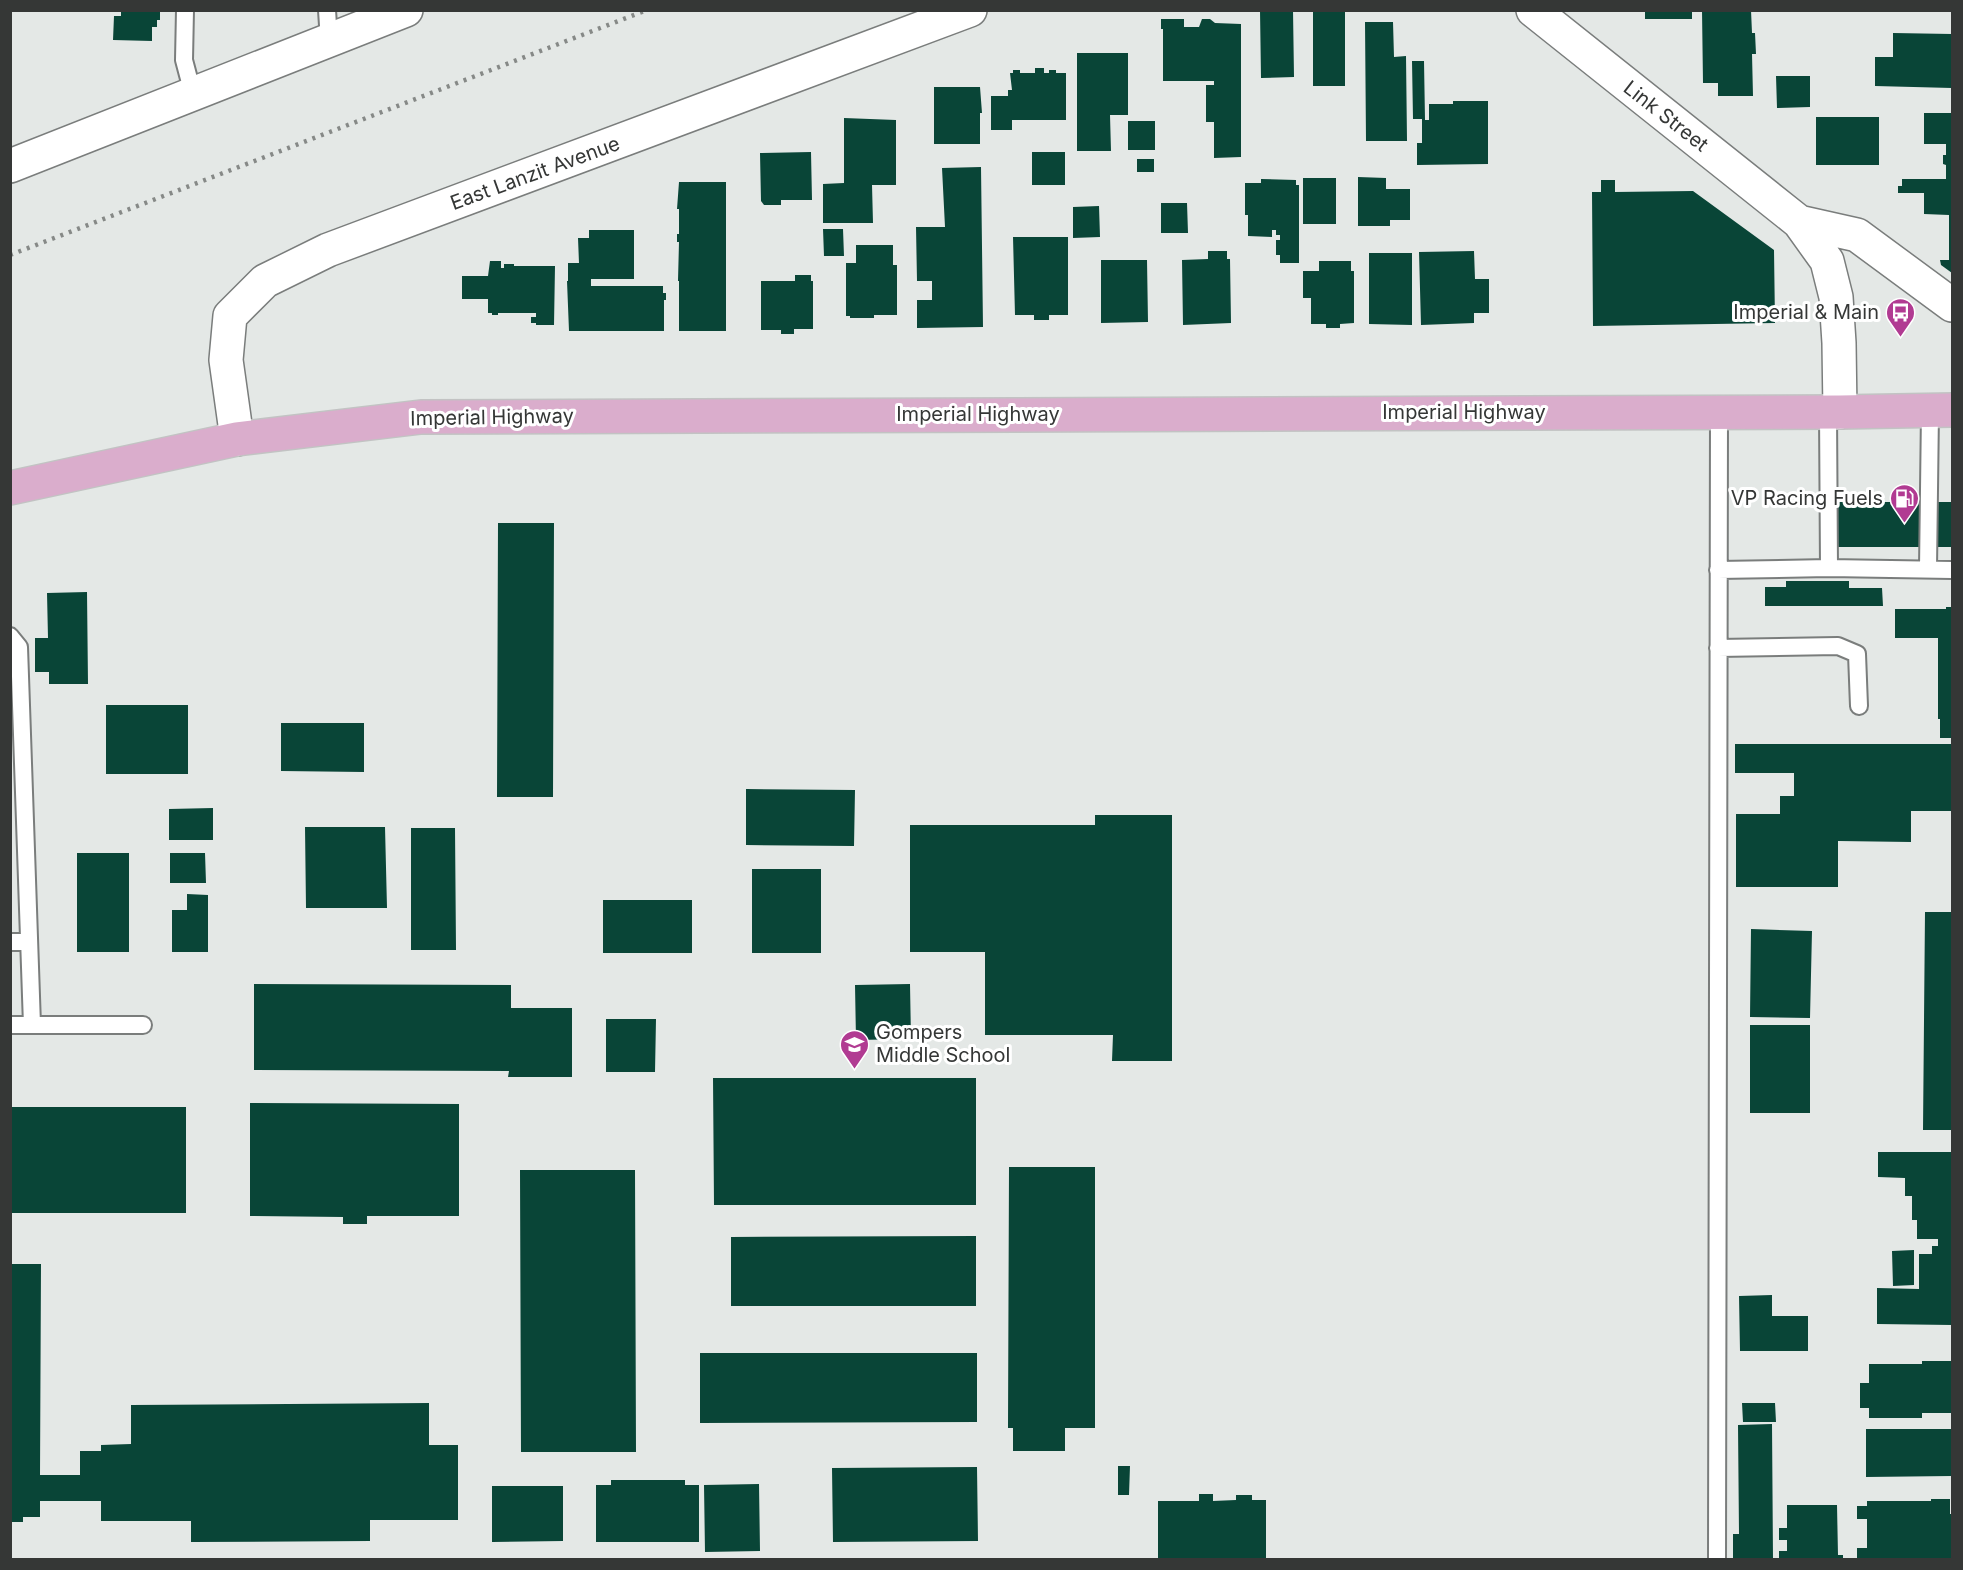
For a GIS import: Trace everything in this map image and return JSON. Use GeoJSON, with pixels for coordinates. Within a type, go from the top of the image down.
{"type":"FeatureCollection","features":[{"type":"Feature","properties":{"kind":"main road","name":"Imperial Highway"},"geometry":{"type":"LineString","coordinates":[[10,488],[237,439],[421,417],[1941,410]]}},
{"type":"Feature","properties":{"kind":"street"},"geometry":{"type":"LineString","coordinates":[[10,166],[193,94],[328,26],[406,10]]}},
{"type":"Feature","properties":{"kind":"street","name":"East Lanzit Avenue"},"geometry":{"type":"LineString","coordinates":[[237,439],[225,360],[230,316],[265,281],[328,250],[970,10]]}},
{"type":"Feature","properties":{"kind":"street","name":"Link Street"},"geometry":{"type":"LineString","coordinates":[[1533,10],[1799,222],[1827,261],[1836,297],[1839,342],[1834,412]]}},
{"type":"Feature","properties":{"kind":"street","name":"Link Street"},"geometry":{"type":"LineString","coordinates":[[1799,222],[1857,235],[1953,305]]}},
{"type":"Feature","properties":{"kind":"lane"},"geometry":{"type":"LineString","coordinates":[[185,10],[184,60],[193,94]]}},
{"type":"Feature","properties":{"kind":"lane"},"geometry":{"type":"LineString","coordinates":[[1928,569],[1941,410]]}},
{"type":"Feature","properties":{"kind":"lane"},"geometry":{"type":"LineString","coordinates":[[1717,1560],[1719,412]]}},
{"type":"Feature","properties":{"kind":"lane"},"geometry":{"type":"LineString","coordinates":[[1829,568],[1834,412]]}},
{"type":"Feature","properties":{"kind":"lane"},"geometry":{"type":"LineString","coordinates":[[1718,570],[1829,568],[1953,570]]}},
{"type":"Feature","properties":{"kind":"lane"},"geometry":{"type":"LineString","coordinates":[[10,636],[19,647],[32,1025]]}},
{"type":"Feature","properties":{"kind":"lane"},"geometry":{"type":"LineString","coordinates":[[1718,648],[1838,646],[1857,654],[1859,706]]}},
{"type":"Feature","properties":{"kind":"lane"},"geometry":{"type":"LineString","coordinates":[[10,942],[29,942]]}},
{"type":"Feature","properties":{"kind":"lane"},"geometry":{"type":"LineString","coordinates":[[10,1025],[144,1025]]}},
{"type":"Feature","properties":{"kind":"building"},"geometry":{"type":"Polygon","coordinates":[[[121,10],[160,10],[157,27],[152,27],[152,41],[113,40],[114,16],[121,16],[121,10]]]}},
{"type":"Feature","properties":{"kind":"building"},"geometry":{"type":"Polygon","coordinates":[[[1260,10],[1293,10],[1294,77],[1261,78],[1260,10]]]}},
{"type":"Feature","properties":{"kind":"building"},"geometry":{"type":"Polygon","coordinates":[[[1313,10],[1345,10],[1345,86],[1313,86],[1313,10]]]}},
{"type":"Feature","properties":{"kind":"building"},"geometry":{"type":"Polygon","coordinates":[[[1645,10],[1692,10],[1692,19],[1645,19],[1645,10]]]}},
{"type":"Feature","properties":{"kind":"building"},"geometry":{"type":"Polygon","coordinates":[[[1702,10],[1751,10],[1756,54],[1752,54],[1753,96],[1718,96],[1718,83],[1703,83],[1702,10]]]}},
{"type":"Feature","properties":{"kind":"building"},"geometry":{"type":"Polygon","coordinates":[[[1161,19],[1184,19],[1184,27],[1199,27],[1202,19],[1210,19],[1215,23],[1241,24],[1241,157],[1214,158],[1214,122],[1206,122],[1206,85],[1214,85],[1214,81],[1163,81],[1161,19]]]}},
{"type":"Feature","properties":{"kind":"building"},"geometry":{"type":"Polygon","coordinates":[[[1365,22],[1393,22],[1394,57],[1406,56],[1407,141],[1366,141],[1365,22]]]}},
{"type":"Feature","properties":{"kind":"building"},"geometry":{"type":"Polygon","coordinates":[[[1893,33],[1952,34],[1952,88],[1875,86],[1875,57],[1893,57],[1893,33]]]}},
{"type":"Feature","properties":{"kind":"building"},"geometry":{"type":"Polygon","coordinates":[[[1077,53],[1128,53],[1128,115],[1110,115],[1111,151],[1077,151],[1077,53]]]}},
{"type":"Feature","properties":{"kind":"building"},"geometry":{"type":"Polygon","coordinates":[[[1412,61],[1424,61],[1425,120],[1429,120],[1429,104],[1488,101],[1488,164],[1417,165],[1417,143],[1422,143],[1422,119],[1413,119],[1412,61]]]}},
{"type":"Feature","properties":{"kind":"building"},"geometry":{"type":"Polygon","coordinates":[[[1035,68],[1044,68],[1044,73],[1056,70],[1056,73],[1066,73],[1066,120],[1012,120],[1012,130],[991,130],[991,96],[1008,96],[1008,90],[1012,90],[1010,73],[1013,73],[1013,70],[1020,70],[1020,73],[1035,73],[1035,68]]]}},
{"type":"Feature","properties":{"kind":"building"},"geometry":{"type":"Polygon","coordinates":[[[1776,76],[1810,76],[1810,107],[1777,108],[1776,76]]]}},
{"type":"Feature","properties":{"kind":"building"},"geometry":{"type":"Polygon","coordinates":[[[934,87],[980,87],[982,113],[980,113],[980,144],[934,144],[934,87]]]}},
{"type":"Feature","properties":{"kind":"building"},"geometry":{"type":"Polygon","coordinates":[[[1924,113],[1952,113],[1952,273],[1941,265],[1940,260],[1949,260],[1949,215],[1924,214],[1924,193],[1898,193],[1898,186],[1902,186],[1902,179],[1946,179],[1943,155],[1946,155],[1946,144],[1924,144],[1924,113]]]}},
{"type":"Feature","properties":{"kind":"building"},"geometry":{"type":"Polygon","coordinates":[[[1816,117],[1879,117],[1879,165],[1816,165],[1816,117]]]}},
{"type":"Feature","properties":{"kind":"building"},"geometry":{"type":"Polygon","coordinates":[[[844,118],[896,120],[896,185],[872,185],[873,223],[823,223],[823,184],[844,183],[844,118]]]}},
{"type":"Feature","properties":{"kind":"building"},"geometry":{"type":"Polygon","coordinates":[[[1128,121],[1155,121],[1155,150],[1128,150],[1128,121]]]}},
{"type":"Feature","properties":{"kind":"building"},"geometry":{"type":"Polygon","coordinates":[[[811,152],[812,200],[781,200],[781,205],[764,205],[761,201],[760,153],[811,152]]]}},
{"type":"Feature","properties":{"kind":"building"},"geometry":{"type":"Polygon","coordinates":[[[1032,152],[1065,152],[1065,185],[1032,185],[1032,152]]]}},
{"type":"Feature","properties":{"kind":"building"},"geometry":{"type":"Polygon","coordinates":[[[1137,159],[1154,159],[1154,172],[1137,172],[1137,159]]]}},
{"type":"Feature","properties":{"kind":"building"},"geometry":{"type":"Polygon","coordinates":[[[981,167],[983,327],[917,328],[917,300],[932,300],[932,281],[917,281],[916,227],[945,227],[942,168],[981,167]]]}},
{"type":"Feature","properties":{"kind":"building"},"geometry":{"type":"Polygon","coordinates":[[[1358,177],[1386,178],[1386,189],[1410,189],[1410,220],[1390,220],[1390,226],[1358,226],[1358,177]]]}},
{"type":"Feature","properties":{"kind":"building"},"geometry":{"type":"Polygon","coordinates":[[[1303,178],[1336,178],[1336,224],[1303,224],[1303,178]]]}},
{"type":"Feature","properties":{"kind":"building"},"geometry":{"type":"Polygon","coordinates":[[[1261,179],[1296,180],[1296,185],[1299,185],[1299,263],[1280,263],[1280,255],[1276,255],[1276,240],[1280,240],[1280,235],[1276,235],[1276,230],[1272,230],[1272,237],[1248,236],[1248,215],[1245,215],[1245,183],[1261,183],[1261,179]]]}},
{"type":"Feature","properties":{"kind":"building"},"geometry":{"type":"Polygon","coordinates":[[[1601,180],[1615,180],[1615,192],[1693,191],[1774,250],[1775,323],[1593,326],[1592,192],[1601,192],[1601,180]]]}},
{"type":"Feature","properties":{"kind":"building"},"geometry":{"type":"Polygon","coordinates":[[[679,182],[726,182],[726,331],[679,331],[679,242],[677,242],[677,234],[679,234],[679,209],[677,209],[679,182]]]}},
{"type":"Feature","properties":{"kind":"building"},"geometry":{"type":"Polygon","coordinates":[[[1161,203],[1187,203],[1188,233],[1161,233],[1161,203]]]}},
{"type":"Feature","properties":{"kind":"building"},"geometry":{"type":"Polygon","coordinates":[[[1099,206],[1100,237],[1073,238],[1073,207],[1099,206]]]}},
{"type":"Feature","properties":{"kind":"building"},"geometry":{"type":"Polygon","coordinates":[[[823,229],[843,229],[844,256],[824,256],[823,229]]]}},
{"type":"Feature","properties":{"kind":"building"},"geometry":{"type":"Polygon","coordinates":[[[589,230],[634,230],[634,279],[591,279],[591,286],[663,286],[663,293],[666,293],[664,331],[569,331],[568,263],[579,263],[578,238],[589,238],[589,230]]]}},
{"type":"Feature","properties":{"kind":"building"},"geometry":{"type":"Polygon","coordinates":[[[1013,237],[1068,237],[1068,315],[1049,315],[1049,320],[1034,320],[1034,315],[1015,315],[1013,237]]]}},
{"type":"Feature","properties":{"kind":"building"},"geometry":{"type":"Polygon","coordinates":[[[856,245],[893,245],[893,265],[897,265],[897,315],[874,315],[874,318],[846,316],[846,263],[856,263],[856,245]]]}},
{"type":"Feature","properties":{"kind":"building"},"geometry":{"type":"Polygon","coordinates":[[[1208,251],[1227,251],[1227,259],[1230,259],[1231,323],[1183,325],[1182,260],[1208,259],[1208,251]]]}},
{"type":"Feature","properties":{"kind":"building"},"geometry":{"type":"Polygon","coordinates":[[[1474,251],[1475,279],[1489,279],[1489,313],[1474,313],[1474,323],[1421,325],[1419,252],[1474,251]]]}},
{"type":"Feature","properties":{"kind":"building"},"geometry":{"type":"Polygon","coordinates":[[[1369,253],[1412,253],[1412,325],[1369,324],[1369,253]]]}},
{"type":"Feature","properties":{"kind":"building"},"geometry":{"type":"Polygon","coordinates":[[[1101,260],[1147,260],[1148,322],[1101,323],[1101,260]]]}},
{"type":"Feature","properties":{"kind":"building"},"geometry":{"type":"Polygon","coordinates":[[[490,261],[501,261],[501,268],[504,268],[504,264],[555,266],[554,325],[531,323],[531,317],[536,317],[536,313],[492,315],[488,313],[488,299],[462,299],[462,276],[488,276],[490,261]]]}},
{"type":"Feature","properties":{"kind":"building"},"geometry":{"type":"Polygon","coordinates":[[[1319,261],[1351,261],[1351,271],[1354,271],[1354,323],[1340,324],[1340,328],[1326,328],[1326,324],[1311,324],[1311,298],[1303,298],[1303,271],[1319,271],[1319,261]]]}},
{"type":"Feature","properties":{"kind":"building"},"geometry":{"type":"Polygon","coordinates":[[[795,275],[811,275],[811,281],[813,281],[813,329],[794,329],[794,334],[781,334],[781,330],[761,330],[761,281],[795,281],[795,275]]]}},
{"type":"Feature","properties":{"kind":"building"},"geometry":{"type":"Polygon","coordinates":[[[1828,502],[1952,502],[1952,547],[1828,547],[1828,502]]]}},
{"type":"Feature","properties":{"kind":"building"},"geometry":{"type":"Polygon","coordinates":[[[498,523],[554,523],[553,797],[497,797],[498,523]]]}},
{"type":"Feature","properties":{"kind":"building"},"geometry":{"type":"Polygon","coordinates":[[[1786,581],[1849,581],[1849,588],[1882,588],[1883,606],[1765,606],[1765,587],[1786,587],[1786,581]]]}},
{"type":"Feature","properties":{"kind":"building"},"geometry":{"type":"Polygon","coordinates":[[[87,592],[88,684],[49,684],[49,672],[35,672],[35,638],[48,638],[47,593],[87,592]]]}},
{"type":"Feature","properties":{"kind":"building"},"geometry":{"type":"Polygon","coordinates":[[[1946,607],[1952,607],[1952,738],[1940,738],[1938,638],[1895,638],[1895,609],[1946,609],[1946,607]]]}},
{"type":"Feature","properties":{"kind":"building"},"geometry":{"type":"Polygon","coordinates":[[[106,705],[188,705],[188,774],[106,774],[106,705]]]}},
{"type":"Feature","properties":{"kind":"building"},"geometry":{"type":"Polygon","coordinates":[[[281,723],[364,723],[364,772],[281,771],[281,723]]]}},
{"type":"Feature","properties":{"kind":"building"},"geometry":{"type":"Polygon","coordinates":[[[1735,744],[1952,744],[1952,811],[1911,811],[1911,842],[1838,841],[1838,887],[1736,887],[1736,814],[1780,814],[1780,796],[1794,796],[1794,773],[1735,773],[1735,744]]]}},
{"type":"Feature","properties":{"kind":"building"},"geometry":{"type":"Polygon","coordinates":[[[746,789],[855,790],[854,846],[746,845],[746,789]]]}},
{"type":"Feature","properties":{"kind":"building"},"geometry":{"type":"Polygon","coordinates":[[[213,808],[213,840],[169,840],[169,809],[213,808]]]}},
{"type":"Feature","properties":{"kind":"building"},"geometry":{"type":"Polygon","coordinates":[[[1095,815],[1172,815],[1172,1061],[1112,1061],[1113,1035],[985,1035],[985,952],[910,952],[910,825],[1095,825],[1095,815]]]}},
{"type":"Feature","properties":{"kind":"building"},"geometry":{"type":"Polygon","coordinates":[[[305,827],[385,827],[387,908],[306,908],[305,827]]]}},
{"type":"Feature","properties":{"kind":"building"},"geometry":{"type":"Polygon","coordinates":[[[411,828],[455,828],[456,950],[411,950],[411,828]]]}},
{"type":"Feature","properties":{"kind":"building"},"geometry":{"type":"Polygon","coordinates":[[[77,853],[129,853],[129,952],[77,952],[77,853]]]}},
{"type":"Feature","properties":{"kind":"building"},"geometry":{"type":"Polygon","coordinates":[[[170,853],[205,853],[206,883],[170,883],[170,853]]]}},
{"type":"Feature","properties":{"kind":"building"},"geometry":{"type":"Polygon","coordinates":[[[752,869],[821,869],[821,953],[752,953],[752,869]]]}},
{"type":"Feature","properties":{"kind":"building"},"geometry":{"type":"Polygon","coordinates":[[[187,894],[208,895],[208,952],[172,952],[172,910],[187,910],[187,894]]]}},
{"type":"Feature","properties":{"kind":"building"},"geometry":{"type":"Polygon","coordinates":[[[603,900],[692,900],[692,953],[603,953],[603,900]]]}},
{"type":"Feature","properties":{"kind":"building"},"geometry":{"type":"Polygon","coordinates":[[[1925,912],[1952,912],[1952,1130],[1923,1130],[1925,912]]]}},
{"type":"Feature","properties":{"kind":"building"},"geometry":{"type":"Polygon","coordinates":[[[1751,929],[1812,931],[1810,1018],[1750,1017],[1751,929]]]}},
{"type":"Feature","properties":{"kind":"building"},"geometry":{"type":"Polygon","coordinates":[[[254,984],[511,985],[511,1008],[572,1008],[572,1077],[508,1077],[509,1071],[254,1070],[254,984]]]}},
{"type":"Feature","properties":{"kind":"building"},"geometry":{"type":"Polygon","coordinates":[[[910,984],[911,1039],[856,1040],[855,985],[910,984]]]}},
{"type":"Feature","properties":{"kind":"building"},"geometry":{"type":"Polygon","coordinates":[[[606,1019],[656,1019],[655,1072],[606,1072],[606,1019]]]}},
{"type":"Feature","properties":{"kind":"building"},"geometry":{"type":"Polygon","coordinates":[[[1750,1025],[1810,1025],[1810,1113],[1750,1113],[1750,1025]]]}},
{"type":"Feature","properties":{"kind":"building"},"geometry":{"type":"Polygon","coordinates":[[[713,1078],[976,1078],[976,1205],[714,1205],[713,1078]]]}},
{"type":"Feature","properties":{"kind":"building"},"geometry":{"type":"Polygon","coordinates":[[[250,1103],[459,1104],[459,1216],[367,1216],[367,1224],[343,1224],[343,1217],[250,1216],[250,1103]]]}},
{"type":"Feature","properties":{"kind":"building"},"geometry":{"type":"Polygon","coordinates":[[[10,1107],[186,1107],[186,1213],[10,1213],[10,1107]]]}},
{"type":"Feature","properties":{"kind":"building"},"geometry":{"type":"Polygon","coordinates":[[[1878,1152],[1952,1152],[1952,1325],[1877,1324],[1877,1288],[1919,1289],[1919,1254],[1932,1254],[1932,1246],[1938,1246],[1938,1239],[1917,1239],[1917,1220],[1912,1220],[1912,1196],[1905,1196],[1905,1178],[1878,1177],[1878,1152]]]}},
{"type":"Feature","properties":{"kind":"building"},"geometry":{"type":"Polygon","coordinates":[[[1009,1167],[1095,1167],[1095,1428],[1065,1428],[1065,1451],[1013,1451],[1013,1428],[1008,1428],[1009,1167]]]}},
{"type":"Feature","properties":{"kind":"building"},"geometry":{"type":"Polygon","coordinates":[[[520,1170],[635,1170],[636,1452],[521,1452],[520,1170]]]}},
{"type":"Feature","properties":{"kind":"building"},"geometry":{"type":"Polygon","coordinates":[[[976,1236],[976,1306],[731,1306],[731,1237],[976,1236]]]}},
{"type":"Feature","properties":{"kind":"building"},"geometry":{"type":"Polygon","coordinates":[[[1914,1250],[1914,1285],[1893,1286],[1892,1251],[1914,1250]]]}},
{"type":"Feature","properties":{"kind":"building"},"geometry":{"type":"Polygon","coordinates":[[[10,1264],[41,1264],[40,1475],[80,1475],[80,1451],[101,1451],[101,1445],[131,1444],[131,1405],[429,1403],[429,1445],[458,1445],[458,1520],[370,1520],[370,1541],[191,1542],[191,1521],[101,1521],[101,1501],[40,1501],[40,1517],[23,1517],[23,1522],[10,1522],[10,1264]]]}},
{"type":"Feature","properties":{"kind":"building"},"geometry":{"type":"Polygon","coordinates":[[[1772,1295],[1772,1316],[1808,1316],[1808,1351],[1740,1351],[1739,1296],[1772,1295]]]}},
{"type":"Feature","properties":{"kind":"building"},"geometry":{"type":"Polygon","coordinates":[[[700,1353],[977,1353],[977,1422],[700,1423],[700,1353]]]}},
{"type":"Feature","properties":{"kind":"building"},"geometry":{"type":"Polygon","coordinates":[[[1922,1361],[1952,1361],[1952,1413],[1922,1413],[1922,1418],[1869,1418],[1869,1408],[1860,1408],[1860,1383],[1869,1383],[1869,1364],[1922,1364],[1922,1361]]]}},
{"type":"Feature","properties":{"kind":"building"},"geometry":{"type":"Polygon","coordinates":[[[1742,1403],[1775,1403],[1776,1422],[1743,1422],[1742,1403]]]}},
{"type":"Feature","properties":{"kind":"building"},"geometry":{"type":"Polygon","coordinates":[[[1772,1424],[1773,1560],[1733,1560],[1733,1534],[1739,1534],[1738,1425],[1772,1424]]]}},
{"type":"Feature","properties":{"kind":"building"},"geometry":{"type":"Polygon","coordinates":[[[1866,1429],[1952,1429],[1952,1476],[1866,1477],[1866,1429]]]}},
{"type":"Feature","properties":{"kind":"building"},"geometry":{"type":"Polygon","coordinates":[[[1118,1466],[1130,1466],[1129,1495],[1118,1495],[1118,1466]]]}},
{"type":"Feature","properties":{"kind":"building"},"geometry":{"type":"Polygon","coordinates":[[[977,1467],[978,1541],[833,1542],[832,1468],[977,1467]]]}},
{"type":"Feature","properties":{"kind":"building"},"geometry":{"type":"Polygon","coordinates":[[[611,1480],[685,1480],[685,1485],[699,1485],[699,1542],[596,1542],[596,1485],[611,1485],[611,1480]]]}},
{"type":"Feature","properties":{"kind":"building"},"geometry":{"type":"Polygon","coordinates":[[[759,1484],[760,1551],[705,1552],[704,1485],[759,1484]]]}},
{"type":"Feature","properties":{"kind":"building"},"geometry":{"type":"Polygon","coordinates":[[[492,1486],[563,1486],[563,1541],[492,1542],[492,1486]]]}},
{"type":"Feature","properties":{"kind":"building"},"geometry":{"type":"Polygon","coordinates":[[[1199,1494],[1213,1494],[1213,1501],[1236,1500],[1236,1495],[1252,1495],[1252,1500],[1266,1500],[1266,1560],[1158,1560],[1158,1501],[1199,1501],[1199,1494]]]}},
{"type":"Feature","properties":{"kind":"building"},"geometry":{"type":"Polygon","coordinates":[[[1931,1499],[1950,1499],[1952,1560],[1857,1560],[1857,1548],[1867,1548],[1867,1519],[1857,1519],[1857,1506],[1867,1506],[1867,1501],[1931,1501],[1931,1499]]]}},
{"type":"Feature","properties":{"kind":"building"},"geometry":{"type":"Polygon","coordinates":[[[1787,1505],[1837,1505],[1838,1555],[1843,1555],[1843,1560],[1779,1560],[1779,1551],[1787,1551],[1787,1540],[1779,1540],[1779,1528],[1787,1528],[1787,1505]]]}},
{"type":"Feature","properties":{"kind":"railway"},"geometry":{"type":"LineString","coordinates":[[10,255],[647,10]]}},
{"type":"Feature","properties":{"kind":"place","name":"Imperial & Main"},"geometry":{"type":"Point","coordinates":[1900,338]}},
{"type":"Feature","properties":{"kind":"place","name":"VP Racing Fuels"},"geometry":{"type":"Point","coordinates":[1904,524]}},
{"type":"Feature","properties":{"kind":"place","name":"Gompers Middle School"},"geometry":{"type":"Point","coordinates":[855,1070]}}]}
